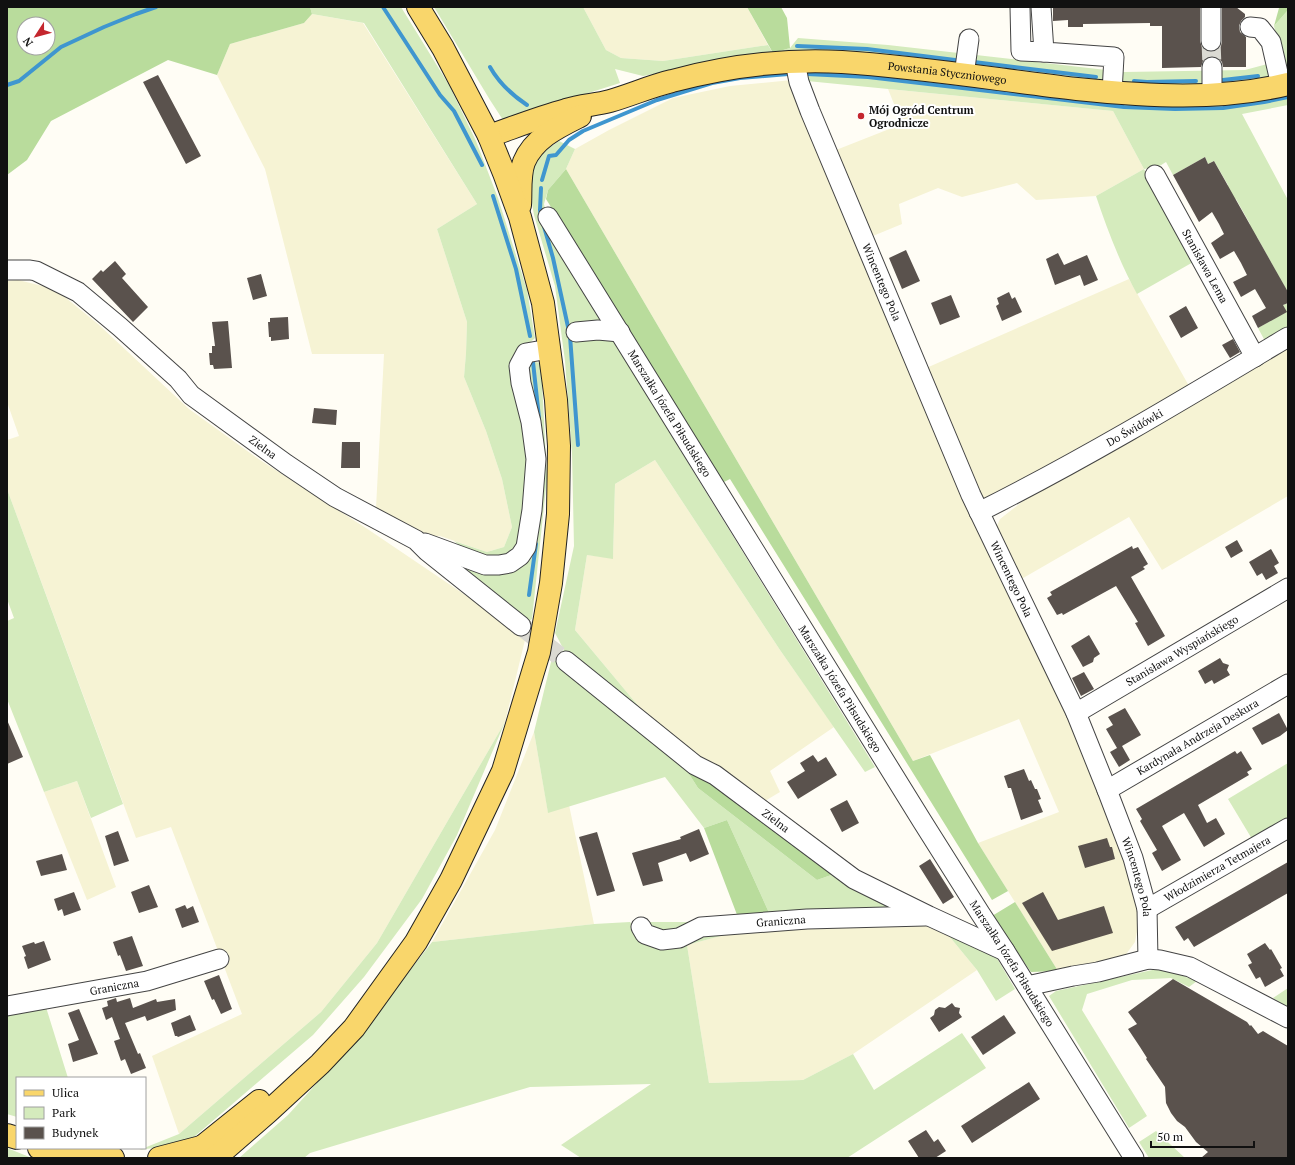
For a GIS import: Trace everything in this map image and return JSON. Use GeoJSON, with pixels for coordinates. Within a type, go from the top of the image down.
{"type":"FeatureCollection","features":[{"type":"Feature","properties":{"kind":"main road"},"geometry":{"type":"LineString","coordinates":[[159,1158],[212,1153],[320,1064],[354,1028],[416,942],[451,880],[503,771],[539,652],[551,583],[558,514],[559,446],[556,400],[542,302],[520,217],[489,136],[443,48],[418,7]]}},
{"type":"Feature","properties":{"kind":"main road","name":"Powstania Styczniowego"},"geometry":{"type":"LineString","coordinates":[[489,136],[568,109],[609,101],[671,81],[734,67],[795,62],[841,62],[1148,95],[1212,94],[1256,90],[1284,85]]}},
{"type":"Feature","properties":{"kind":"main road","name":"Powstania Styczniowego"},"geometry":{"type":"LineString","coordinates":[[520,217],[521,178],[524,162],[535,145],[549,132],[609,101]]}},
{"type":"Feature","properties":{"kind":"main road"},"geometry":{"type":"LineString","coordinates":[[41,1149],[62,1158]]}},
{"type":"Feature","properties":{"kind":"main road"},"geometry":{"type":"LineString","coordinates":[[71,1149],[113,1158]]}},
{"type":"Feature","properties":{"kind":"street"},"geometry":{"type":"LineString","coordinates":[[1020,7],[1021,51],[1114,57],[1112,92]]}},
{"type":"Feature","properties":{"kind":"street"},"geometry":{"type":"LineString","coordinates":[[1041,7],[1044,52]]}},
{"type":"Feature","properties":{"kind":"street"},"geometry":{"type":"LineString","coordinates":[[1211,7],[1211,41]]}},
{"type":"Feature","properties":{"kind":"street"},"geometry":{"type":"LineString","coordinates":[[1250,26],[1260,28],[1271,42],[1284,85]]}},
{"type":"Feature","properties":{"kind":"street"},"geometry":{"type":"LineString","coordinates":[[964,75],[969,39]]}},
{"type":"Feature","properties":{"kind":"street","name":"Wincentego Pola"},"geometry":{"type":"LineString","coordinates":[[795,62],[799,82],[810,111],[979,512],[1076,713],[1107,790],[1133,858],[1148,909],[1148,959]]}},
{"type":"Feature","properties":{"kind":"street"},"geometry":{"type":"LineString","coordinates":[[1212,67],[1212,94]]}},
{"type":"Feature","properties":{"kind":"street","name":"Stanisława Lema"},"geometry":{"type":"LineString","coordinates":[[1155,175],[1254,357]]}},
{"type":"Feature","properties":{"kind":"street","name":"Marszałka Józefa Piłsudskiego"},"geometry":{"type":"LineString","coordinates":[[548,217],[922,821],[980,913],[1006,951],[1134,1158]]}},
{"type":"Feature","properties":{"kind":"street","name":"Zielna"},"geometry":{"type":"LineString","coordinates":[[8,270],[36,271],[78,292],[178,379],[191,394],[232,426],[336,497],[416,540],[427,551],[521,626]]}},
{"type":"Feature","properties":{"kind":"street"},"geometry":{"type":"LineString","coordinates":[[576,332],[598,330],[620,332]]}},
{"type":"Feature","properties":{"kind":"street","name":"Do Świdówki"},"geometry":{"type":"LineString","coordinates":[[979,512],[1082,457],[1180,402],[1288,337]]}},
{"type":"Feature","properties":{"kind":"street"},"geometry":{"type":"LineString","coordinates":[[416,540],[485,565],[510,563],[520,556],[526,547],[532,510],[536,459],[531,422],[521,383],[520,366],[526,353],[549,349]]}},
{"type":"Feature","properties":{"kind":"street","name":"Stanisława Wyspiańskiego"},"geometry":{"type":"LineString","coordinates":[[1076,713],[1288,588]]}},
{"type":"Feature","properties":{"kind":"street","name":"Zielna"},"geometry":{"type":"LineString","coordinates":[[566,661],[695,765],[715,775],[854,879],[928,916],[1006,951]]}},
{"type":"Feature","properties":{"kind":"street","name":"Kardynała Andrzeja Deskura"},"geometry":{"type":"LineString","coordinates":[[1107,790],[1288,684]]}},
{"type":"Feature","properties":{"kind":"street","name":"Włodzimierza Tetmajera"},"geometry":{"type":"LineString","coordinates":[[1148,909],[1288,828]]}},
{"type":"Feature","properties":{"kind":"street","name":"Graniczna"},"geometry":{"type":"LineString","coordinates":[[641,927],[645,934],[662,940],[679,938],[700,927],[807,919],[928,916]]}},
{"type":"Feature","properties":{"kind":"street","name":"Graniczna"},"geometry":{"type":"LineString","coordinates":[[7,1006],[147,981],[219,959]]}},
{"type":"Feature","properties":{"kind":"street"},"geometry":{"type":"LineString","coordinates":[[1027,986],[1098,972],[1148,959],[1160,960],[1190,967],[1286,1016]]}},
{"type":"Feature","properties":{"kind":"shaded area"},"geometry":{"type":"Polygon","coordinates":[[[583,7],[747,7],[768,45],[663,61],[621,58],[606,50],[583,7]]]}},
{"type":"Feature","properties":{"kind":"shaded area"},"geometry":{"type":"Polygon","coordinates":[[[312,14],[363,23],[477,204],[437,229],[467,322],[464,377],[486,431],[502,479],[512,527],[504,547],[487,552],[440,536],[427,537],[376,508],[384,354],[312,354],[265,169],[217,75],[230,44],[304,23],[312,14]]]}},
{"type":"Feature","properties":{"kind":"shaded area"},"geometry":{"type":"Polygon","coordinates":[[[792,80],[1103,795],[1136,901],[1139,922],[1135,942],[1124,957],[1089,967],[1058,971],[978,843],[1059,812],[1019,719],[913,761],[566,169],[575,149],[673,98],[730,86],[792,80]]]}},
{"type":"Feature","properties":{"kind":"shaded area"},"geometry":{"type":"Polygon","coordinates":[[[888,89],[1113,111],[1144,169],[1096,196],[1036,200],[1017,183],[962,197],[938,188],[899,204],[902,224],[868,238],[836,150],[902,124],[888,89]]]}},
{"type":"Feature","properties":{"kind":"shaded area"},"geometry":{"type":"Polygon","coordinates":[[[1129,279],[1189,386],[980,503],[924,369],[1129,279]]]}},
{"type":"Feature","properties":{"kind":"shaded area"},"geometry":{"type":"Polygon","coordinates":[[[18,280],[55,289],[98,324],[189,409],[260,460],[369,530],[526,636],[505,722],[377,943],[321,1012],[179,1134],[152,1056],[242,1014],[171,827],[136,838],[7,489],[7,440],[19,436],[7,402],[7,281],[18,280]]]}},
{"type":"Feature","properties":{"kind":"shaded area"},"geometry":{"type":"Polygon","coordinates":[[[1288,344],[1288,496],[1162,570],[1129,517],[1018,581],[996,528],[1000,519],[1041,487],[1288,344]]]}},
{"type":"Feature","properties":{"kind":"shaded area"},"geometry":{"type":"Polygon","coordinates":[[[655,460],[780,650],[834,727],[770,771],[780,792],[760,804],[650,720],[575,630],[587,555],[613,558],[615,484],[655,460]]]}},
{"type":"Feature","properties":{"kind":"shaded area"},"geometry":{"type":"Polygon","coordinates":[[[534,732],[548,812],[569,805],[594,924],[432,942],[495,830],[534,732]]]}},
{"type":"Feature","properties":{"kind":"shaded area"},"geometry":{"type":"Polygon","coordinates":[[[77,781],[116,887],[87,900],[44,792],[77,781]]]}},
{"type":"Feature","properties":{"kind":"shaded area"},"geometry":{"type":"Polygon","coordinates":[[[914,921],[949,936],[977,970],[853,1054],[803,1080],[709,1083],[687,945],[743,930],[914,921]]]}},
{"type":"Feature","properties":{"kind":"green space"},"geometry":{"type":"Polygon","coordinates":[[[7,7],[310,7],[312,14],[304,23],[230,44],[217,75],[168,60],[51,121],[27,160],[7,175],[7,7]]]}},
{"type":"Feature","properties":{"kind":"green space"},"geometry":{"type":"Polygon","coordinates":[[[310,7],[401,7],[449,85],[476,141],[498,198],[527,290],[535,338],[518,354],[532,466],[519,546],[508,557],[470,554],[454,541],[487,552],[504,547],[512,527],[502,479],[486,431],[464,377],[467,322],[437,229],[477,204],[364,23],[312,14],[310,7]]]}},
{"type":"Feature","properties":{"kind":"green space"},"geometry":{"type":"Polygon","coordinates":[[[434,7],[583,7],[606,50],[621,58],[663,61],[768,45],[773,53],[790,48],[798,38],[888,45],[1124,72],[1245,70],[1282,60],[1274,26],[1288,10],[1288,76],[1203,89],[722,61],[643,76],[615,69],[620,83],[503,120],[434,7]]]}},
{"type":"Feature","properties":{"kind":"green space"},"geometry":{"type":"Polygon","coordinates":[[[747,7],[781,7],[787,18],[790,48],[773,53],[747,7]]]}},
{"type":"Feature","properties":{"kind":"green space"},"geometry":{"type":"Polygon","coordinates":[[[1278,7],[1288,7],[1288,10],[1274,26],[1279,8],[1278,7]]]}},
{"type":"Feature","properties":{"kind":"green space"},"geometry":{"type":"Polygon","coordinates":[[[809,69],[1288,92],[1288,105],[1242,114],[1288,200],[1288,293],[1257,237],[1248,242],[1250,224],[1236,199],[1227,204],[1228,185],[1214,161],[1208,164],[1205,157],[1173,175],[1166,162],[1158,167],[1144,169],[1113,111],[807,81],[809,69]]]}},
{"type":"Feature","properties":{"kind":"green space"},"geometry":{"type":"Polygon","coordinates":[[[559,141],[575,149],[566,169],[548,190],[544,204],[551,235],[696,476],[875,767],[865,772],[780,650],[655,460],[615,484],[613,559],[587,555],[575,630],[650,720],[648,723],[560,654],[564,650],[555,633],[574,546],[572,453],[565,361],[555,286],[534,215],[528,179],[533,159],[559,141]]]}},
{"type":"Feature","properties":{"kind":"green space"},"geometry":{"type":"Polygon","coordinates":[[[566,169],[913,761],[930,755],[978,843],[1008,891],[992,900],[730,479],[722,483],[546,199],[548,190],[566,169]]]}},
{"type":"Feature","properties":{"kind":"green space"},"geometry":{"type":"Polygon","coordinates":[[[1144,169],[1195,261],[1137,294],[1114,246],[1096,196],[1144,169]]]}},
{"type":"Feature","properties":{"kind":"green space"},"geometry":{"type":"Polygon","coordinates":[[[1288,303],[1288,328],[1265,341],[1258,328],[1286,312],[1283,305],[1288,303]]]}},
{"type":"Feature","properties":{"kind":"green space"},"geometry":{"type":"Polygon","coordinates":[[[529,361],[541,363],[547,478],[532,619],[526,623],[442,554],[474,566],[530,549],[524,371],[529,361]]]}},
{"type":"Feature","properties":{"kind":"green space"},"geometry":{"type":"Polygon","coordinates":[[[7,489],[123,804],[91,818],[77,781],[44,792],[7,699],[7,621],[14,618],[7,599],[7,489]]]}},
{"type":"Feature","properties":{"kind":"green space"},"geometry":{"type":"Polygon","coordinates":[[[552,658],[663,744],[684,766],[698,788],[817,880],[837,873],[903,912],[771,917],[727,820],[704,828],[665,777],[548,813],[534,732],[552,658]]]}},
{"type":"Feature","properties":{"kind":"green space"},"geometry":{"type":"Polygon","coordinates":[[[505,722],[457,835],[422,899],[364,977],[313,1035],[194,1137],[160,1147],[146,1149],[146,1147],[179,1134],[321,1012],[377,943],[505,722]]]}},
{"type":"Feature","properties":{"kind":"green space"},"geometry":{"type":"Polygon","coordinates":[[[1288,763],[1288,823],[1255,844],[1228,799],[1288,763]]]}},
{"type":"Feature","properties":{"kind":"green space"},"geometry":{"type":"Polygon","coordinates":[[[684,766],[713,780],[837,873],[817,880],[698,788],[684,766]]]}},
{"type":"Feature","properties":{"kind":"green space"},"geometry":{"type":"Polygon","coordinates":[[[727,820],[771,917],[739,920],[704,828],[727,820]]]}},
{"type":"Feature","properties":{"kind":"green space"},"geometry":{"type":"Polygon","coordinates":[[[1015,902],[1058,971],[1031,972],[992,916],[1015,902]]]}},
{"type":"Feature","properties":{"kind":"green space"},"geometry":{"type":"Polygon","coordinates":[[[630,922],[645,943],[702,934],[743,930],[687,945],[709,1083],[803,1080],[853,1054],[874,1090],[962,1033],[986,1068],[847,1158],[581,1158],[561,1145],[651,1084],[530,1087],[310,1153],[304,1158],[239,1158],[288,1115],[357,1039],[432,942],[594,924],[630,922]]]}},
{"type":"Feature","properties":{"kind":"green space"},"geometry":{"type":"Polygon","coordinates":[[[642,922],[703,922],[658,936],[642,922]]]}},
{"type":"Feature","properties":{"kind":"green space"},"geometry":{"type":"Polygon","coordinates":[[[949,936],[991,948],[1015,989],[996,1001],[977,970],[949,936]]]}},
{"type":"Feature","properties":{"kind":"green space"},"geometry":{"type":"Polygon","coordinates":[[[1157,969],[1173,972],[1197,981],[1189,987],[1171,978],[1132,980],[1087,994],[1082,1010],[1147,1116],[1129,1128],[1049,996],[1056,991],[1157,969]]]}},
{"type":"Feature","properties":{"kind":"green space"},"geometry":{"type":"Polygon","coordinates":[[[1288,988],[1288,1006],[1286,1006],[1273,998],[1288,988]]]}},
{"type":"Feature","properties":{"kind":"green space"},"geometry":{"type":"Polygon","coordinates":[[[45,1004],[68,1077],[16,1077],[16,1117],[7,1114],[7,1010],[45,1004]]]}},
{"type":"Feature","properties":{"kind":"green space"},"geometry":{"type":"Polygon","coordinates":[[[1156,1131],[1185,1158],[1149,1158],[1139,1142],[1156,1131]]]}},
{"type":"Feature","properties":{"kind":"green space"},"geometry":{"type":"Polygon","coordinates":[[[7,1148],[32,1158],[7,1157],[7,1148]]]}},
{"type":"Feature","properties":{"kind":"building"},"geometry":{"type":"Polygon","coordinates":[[[1053,7],[1200,7],[1200,41],[1202,47],[1206,51],[1211,52],[1217,50],[1221,46],[1222,7],[1236,7],[1245,14],[1245,17],[1239,26],[1240,32],[1246,37],[1246,67],[1223,67],[1222,62],[1218,58],[1212,56],[1207,57],[1203,61],[1201,67],[1162,68],[1162,26],[1150,26],[1150,23],[1083,24],[1083,27],[1068,27],[1068,20],[1053,21],[1053,7]]]}},
{"type":"Feature","properties":{"kind":"building"},"geometry":{"type":"Polygon","coordinates":[[[158,75],[201,156],[186,164],[143,82],[158,75]]]}},
{"type":"Feature","properties":{"kind":"building"},"geometry":{"type":"Polygon","coordinates":[[[1205,157],[1208,164],[1214,161],[1288,292],[1288,303],[1283,305],[1287,312],[1258,328],[1252,316],[1266,308],[1255,289],[1241,297],[1233,282],[1247,275],[1241,263],[1234,251],[1220,259],[1211,243],[1224,234],[1219,224],[1212,212],[1199,222],[1173,175],[1205,157]]]}},
{"type":"Feature","properties":{"kind":"building"},"geometry":{"type":"Polygon","coordinates":[[[906,250],[920,281],[902,289],[889,258],[906,250]]]}},
{"type":"Feature","properties":{"kind":"building"},"geometry":{"type":"Polygon","coordinates":[[[1058,253],[1064,265],[1087,255],[1098,280],[1084,286],[1080,275],[1055,285],[1046,259],[1058,253]]]}},
{"type":"Feature","properties":{"kind":"building"},"geometry":{"type":"Polygon","coordinates":[[[115,261],[126,274],[122,278],[148,307],[133,322],[92,279],[101,270],[103,272],[115,261]]]}},
{"type":"Feature","properties":{"kind":"building"},"geometry":{"type":"Polygon","coordinates":[[[261,274],[267,296],[253,300],[247,278],[261,274]]]}},
{"type":"Feature","properties":{"kind":"building"},"geometry":{"type":"Polygon","coordinates":[[[1009,292],[1012,299],[1015,297],[1022,312],[1002,321],[996,306],[999,304],[997,298],[1009,292]]]}},
{"type":"Feature","properties":{"kind":"building"},"geometry":{"type":"Polygon","coordinates":[[[951,295],[960,317],[940,325],[931,303],[951,295]]]}},
{"type":"Feature","properties":{"kind":"building"},"geometry":{"type":"Polygon","coordinates":[[[1186,306],[1198,328],[1181,338],[1169,316],[1186,306]]]}},
{"type":"Feature","properties":{"kind":"building"},"geometry":{"type":"Polygon","coordinates":[[[288,317],[289,339],[271,341],[271,337],[269,337],[268,322],[270,322],[270,318],[288,317]]]}},
{"type":"Feature","properties":{"kind":"building"},"geometry":{"type":"Polygon","coordinates":[[[228,321],[232,368],[214,369],[213,365],[210,365],[209,353],[212,353],[212,346],[215,346],[212,322],[228,321]]]}},
{"type":"Feature","properties":{"kind":"building"},"geometry":{"type":"Polygon","coordinates":[[[1233,339],[1240,352],[1230,358],[1222,345],[1233,339]]]}},
{"type":"Feature","properties":{"kind":"building"},"geometry":{"type":"Polygon","coordinates":[[[314,408],[337,410],[336,425],[312,423],[314,408]]]}},
{"type":"Feature","properties":{"kind":"building"},"geometry":{"type":"Polygon","coordinates":[[[342,442],[360,442],[360,468],[341,468],[342,442]]]}},
{"type":"Feature","properties":{"kind":"building"},"geometry":{"type":"Polygon","coordinates":[[[1237,540],[1243,551],[1231,558],[1225,547],[1237,540]]]}},
{"type":"Feature","properties":{"kind":"building"},"geometry":{"type":"Polygon","coordinates":[[[1132,546],[1133,549],[1138,547],[1148,564],[1143,567],[1145,569],[1131,577],[1165,636],[1148,646],[1135,623],[1138,622],[1116,586],[1063,615],[1062,613],[1057,615],[1047,598],[1052,595],[1050,592],[1132,546]]]}},
{"type":"Feature","properties":{"kind":"building"},"geometry":{"type":"Polygon","coordinates":[[[1271,549],[1279,563],[1274,566],[1278,573],[1266,580],[1262,573],[1257,576],[1249,562],[1271,549]]]}},
{"type":"Feature","properties":{"kind":"building"},"geometry":{"type":"Polygon","coordinates":[[[1089,635],[1100,654],[1094,658],[1093,662],[1083,667],[1071,646],[1089,635]]]}},
{"type":"Feature","properties":{"kind":"building"},"geometry":{"type":"Polygon","coordinates":[[[1220,658],[1223,663],[1229,665],[1227,670],[1230,675],[1214,684],[1212,680],[1205,684],[1198,671],[1220,658]]]}},
{"type":"Feature","properties":{"kind":"building"},"geometry":{"type":"Polygon","coordinates":[[[1084,672],[1094,689],[1081,696],[1072,678],[1084,672]]]}},
{"type":"Feature","properties":{"kind":"building"},"geometry":{"type":"Polygon","coordinates":[[[1125,708],[1141,735],[1122,746],[1130,760],[1119,767],[1110,752],[1117,748],[1106,729],[1113,725],[1108,717],[1125,708]]]}},
{"type":"Feature","properties":{"kind":"building"},"geometry":{"type":"Polygon","coordinates":[[[1279,713],[1288,730],[1262,745],[1252,728],[1279,713]]]}},
{"type":"Feature","properties":{"kind":"building"},"geometry":{"type":"Polygon","coordinates":[[[7,720],[23,757],[7,764],[7,720]]]}},
{"type":"Feature","properties":{"kind":"building"},"geometry":{"type":"Polygon","coordinates":[[[1235,751],[1237,754],[1241,751],[1252,769],[1247,772],[1249,775],[1198,805],[1207,823],[1216,818],[1225,834],[1204,847],[1184,813],[1162,826],[1181,860],[1162,871],[1152,853],[1157,850],[1140,821],[1142,819],[1136,809],[1235,751]]]}},
{"type":"Feature","properties":{"kind":"building"},"geometry":{"type":"Polygon","coordinates":[[[813,755],[818,762],[826,757],[837,775],[798,799],[787,782],[805,771],[800,763],[813,755]]]}},
{"type":"Feature","properties":{"kind":"building"},"geometry":{"type":"Polygon","coordinates":[[[1024,769],[1029,781],[1031,780],[1035,789],[1037,789],[1041,799],[1038,800],[1043,812],[1021,820],[1011,788],[1008,788],[1004,776],[1024,769]]]}},
{"type":"Feature","properties":{"kind":"building"},"geometry":{"type":"Polygon","coordinates":[[[847,800],[859,823],[842,832],[830,809],[847,800]]]}},
{"type":"Feature","properties":{"kind":"building"},"geometry":{"type":"Polygon","coordinates":[[[699,829],[709,854],[690,862],[686,853],[658,863],[663,881],[643,886],[632,853],[681,839],[680,837],[699,829]]]}},
{"type":"Feature","properties":{"kind":"building"},"geometry":{"type":"Polygon","coordinates":[[[118,831],[129,861],[114,866],[105,836],[118,831]]]}},
{"type":"Feature","properties":{"kind":"building"},"geometry":{"type":"Polygon","coordinates":[[[597,832],[615,891],[597,896],[579,837],[597,832]]]}},
{"type":"Feature","properties":{"kind":"building"},"geometry":{"type":"Polygon","coordinates":[[[1107,838],[1110,847],[1112,847],[1115,859],[1085,868],[1078,846],[1107,838]]]}},
{"type":"Feature","properties":{"kind":"building"},"geometry":{"type":"Polygon","coordinates":[[[62,854],[67,870],[41,876],[36,861],[62,854]]]}},
{"type":"Feature","properties":{"kind":"building"},"geometry":{"type":"Polygon","coordinates":[[[930,859],[954,897],[943,904],[919,866],[930,859]]]}},
{"type":"Feature","properties":{"kind":"building"},"geometry":{"type":"Polygon","coordinates":[[[1288,862],[1288,893],[1194,947],[1188,938],[1184,941],[1175,927],[1288,862]]]}},
{"type":"Feature","properties":{"kind":"building"},"geometry":{"type":"Polygon","coordinates":[[[149,885],[158,907],[139,913],[131,892],[149,885]]]}},
{"type":"Feature","properties":{"kind":"building"},"geometry":{"type":"Polygon","coordinates":[[[74,892],[81,910],[64,916],[62,909],[58,911],[54,899],[74,892]]]}},
{"type":"Feature","properties":{"kind":"building"},"geometry":{"type":"Polygon","coordinates":[[[1043,892],[1058,920],[1104,906],[1113,933],[1052,951],[1022,903],[1043,892]]]}},
{"type":"Feature","properties":{"kind":"building"},"geometry":{"type":"Polygon","coordinates":[[[185,905],[187,909],[193,906],[199,922],[182,928],[175,909],[185,905]]]}},
{"type":"Feature","properties":{"kind":"building"},"geometry":{"type":"Polygon","coordinates":[[[132,936],[143,966],[126,971],[113,942],[132,936]]]}},
{"type":"Feature","properties":{"kind":"building"},"geometry":{"type":"Polygon","coordinates":[[[44,941],[51,960],[28,969],[24,957],[26,956],[22,946],[34,942],[35,944],[44,941]]]}},
{"type":"Feature","properties":{"kind":"building"},"geometry":{"type":"Polygon","coordinates":[[[1265,943],[1270,950],[1271,949],[1282,968],[1280,969],[1284,976],[1265,987],[1260,977],[1256,979],[1248,965],[1252,963],[1247,954],[1265,943]]]}},
{"type":"Feature","properties":{"kind":"building"},"geometry":{"type":"Polygon","coordinates":[[[219,975],[232,1009],[221,1014],[214,999],[212,1000],[204,981],[219,975]]]}},
{"type":"Feature","properties":{"kind":"building"},"geometry":{"type":"Polygon","coordinates":[[[1173,979],[1247,1022],[1258,1034],[1263,1031],[1288,1046],[1288,1158],[1201,1158],[1208,1152],[1196,1142],[1185,1127],[1177,1121],[1171,1113],[1166,1103],[1165,1087],[1128,1029],[1137,1024],[1128,1012],[1173,979]]]}},
{"type":"Feature","properties":{"kind":"building"},"geometry":{"type":"Polygon","coordinates":[[[116,998],[117,1002],[130,998],[133,1008],[156,999],[157,1002],[175,999],[176,1010],[147,1021],[145,1016],[125,1023],[138,1054],[140,1053],[146,1068],[131,1074],[125,1059],[121,1061],[114,1041],[120,1039],[112,1017],[106,1020],[102,1008],[108,1006],[107,1001],[116,998]]]}},
{"type":"Feature","properties":{"kind":"building"},"geometry":{"type":"Polygon","coordinates":[[[952,1003],[955,1007],[960,1008],[959,1013],[962,1017],[939,1032],[930,1018],[939,1007],[945,1008],[952,1003]]]}},
{"type":"Feature","properties":{"kind":"building"},"geometry":{"type":"Polygon","coordinates":[[[79,1009],[98,1054],[73,1062],[68,1044],[79,1040],[68,1013],[79,1009]]]}},
{"type":"Feature","properties":{"kind":"building"},"geometry":{"type":"Polygon","coordinates":[[[190,1015],[196,1030],[178,1037],[175,1036],[171,1023],[190,1015]]]}},
{"type":"Feature","properties":{"kind":"building"},"geometry":{"type":"Polygon","coordinates":[[[1004,1015],[1016,1033],[983,1055],[971,1037],[1004,1015]]]}},
{"type":"Feature","properties":{"kind":"building"},"geometry":{"type":"Polygon","coordinates":[[[1029,1082],[1040,1099],[972,1143],[961,1126],[1029,1082]]]}},
{"type":"Feature","properties":{"kind":"building"},"geometry":{"type":"Polygon","coordinates":[[[926,1130],[934,1142],[938,1139],[946,1151],[935,1158],[919,1158],[908,1141],[926,1130]]]}},
{"type":"Feature","properties":{"kind":"waterway"},"geometry":{"type":"LineString","coordinates":[[7,85],[19,81],[61,47],[104,27],[156,7]]}},
{"type":"Feature","properties":{"kind":"waterway"},"geometry":{"type":"LineString","coordinates":[[383,7],[440,95],[454,111],[482,165]]}},
{"type":"Feature","properties":{"kind":"waterway"},"geometry":{"type":"LineString","coordinates":[[797,46],[867,49],[955,60]]}},
{"type":"Feature","properties":{"kind":"waterway"},"geometry":{"type":"LineString","coordinates":[[974,62],[1096,77]]}},
{"type":"Feature","properties":{"kind":"waterway"},"geometry":{"type":"LineString","coordinates":[[490,67],[506,88],[527,105]]}},
{"type":"Feature","properties":{"kind":"waterway"},"geometry":{"type":"LineString","coordinates":[[542,180],[549,156],[556,155],[569,140],[583,131],[657,100],[712,83],[740,78],[788,74]]}},
{"type":"Feature","properties":{"kind":"waterway"},"geometry":{"type":"LineString","coordinates":[[807,74],[868,77],[1124,107],[1175,109],[1223,108],[1288,97]]}},
{"type":"Feature","properties":{"kind":"waterway"},"geometry":{"type":"LineString","coordinates":[[1223,80],[1258,76]]}},
{"type":"Feature","properties":{"kind":"waterway"},"geometry":{"type":"LineString","coordinates":[[1134,81],[1196,81]]}},
{"type":"Feature","properties":{"kind":"waterway"},"geometry":{"type":"LineString","coordinates":[[541,188],[541,216]]}},
{"type":"Feature","properties":{"kind":"waterway"},"geometry":{"type":"LineString","coordinates":[[493,196],[516,269],[530,336]]}},
{"type":"Feature","properties":{"kind":"waterway"},"geometry":{"type":"LineString","coordinates":[[543,223],[553,258],[570,336],[578,445]]}},
{"type":"Feature","properties":{"kind":"waterway"},"geometry":{"type":"LineString","coordinates":[[533,362],[539,418]]}},
{"type":"Feature","properties":{"kind":"waterway"},"geometry":{"type":"LineString","coordinates":[[529,595],[536,544]]}},
{"type":"Feature","properties":{"kind":"tunnel"},"geometry":{"type":"LineString","coordinates":[[1211,41],[1212,67]]}},
{"type":"Feature","properties":{"kind":"tunnel"},"geometry":{"type":"LineString","coordinates":[[521,626],[566,661]]}},
{"type":"Feature","properties":{"kind":"place","name":"Mój Ogród Centrum Ogrodnicze"},"geometry":{"type":"Point","coordinates":[861,116]}}]}
